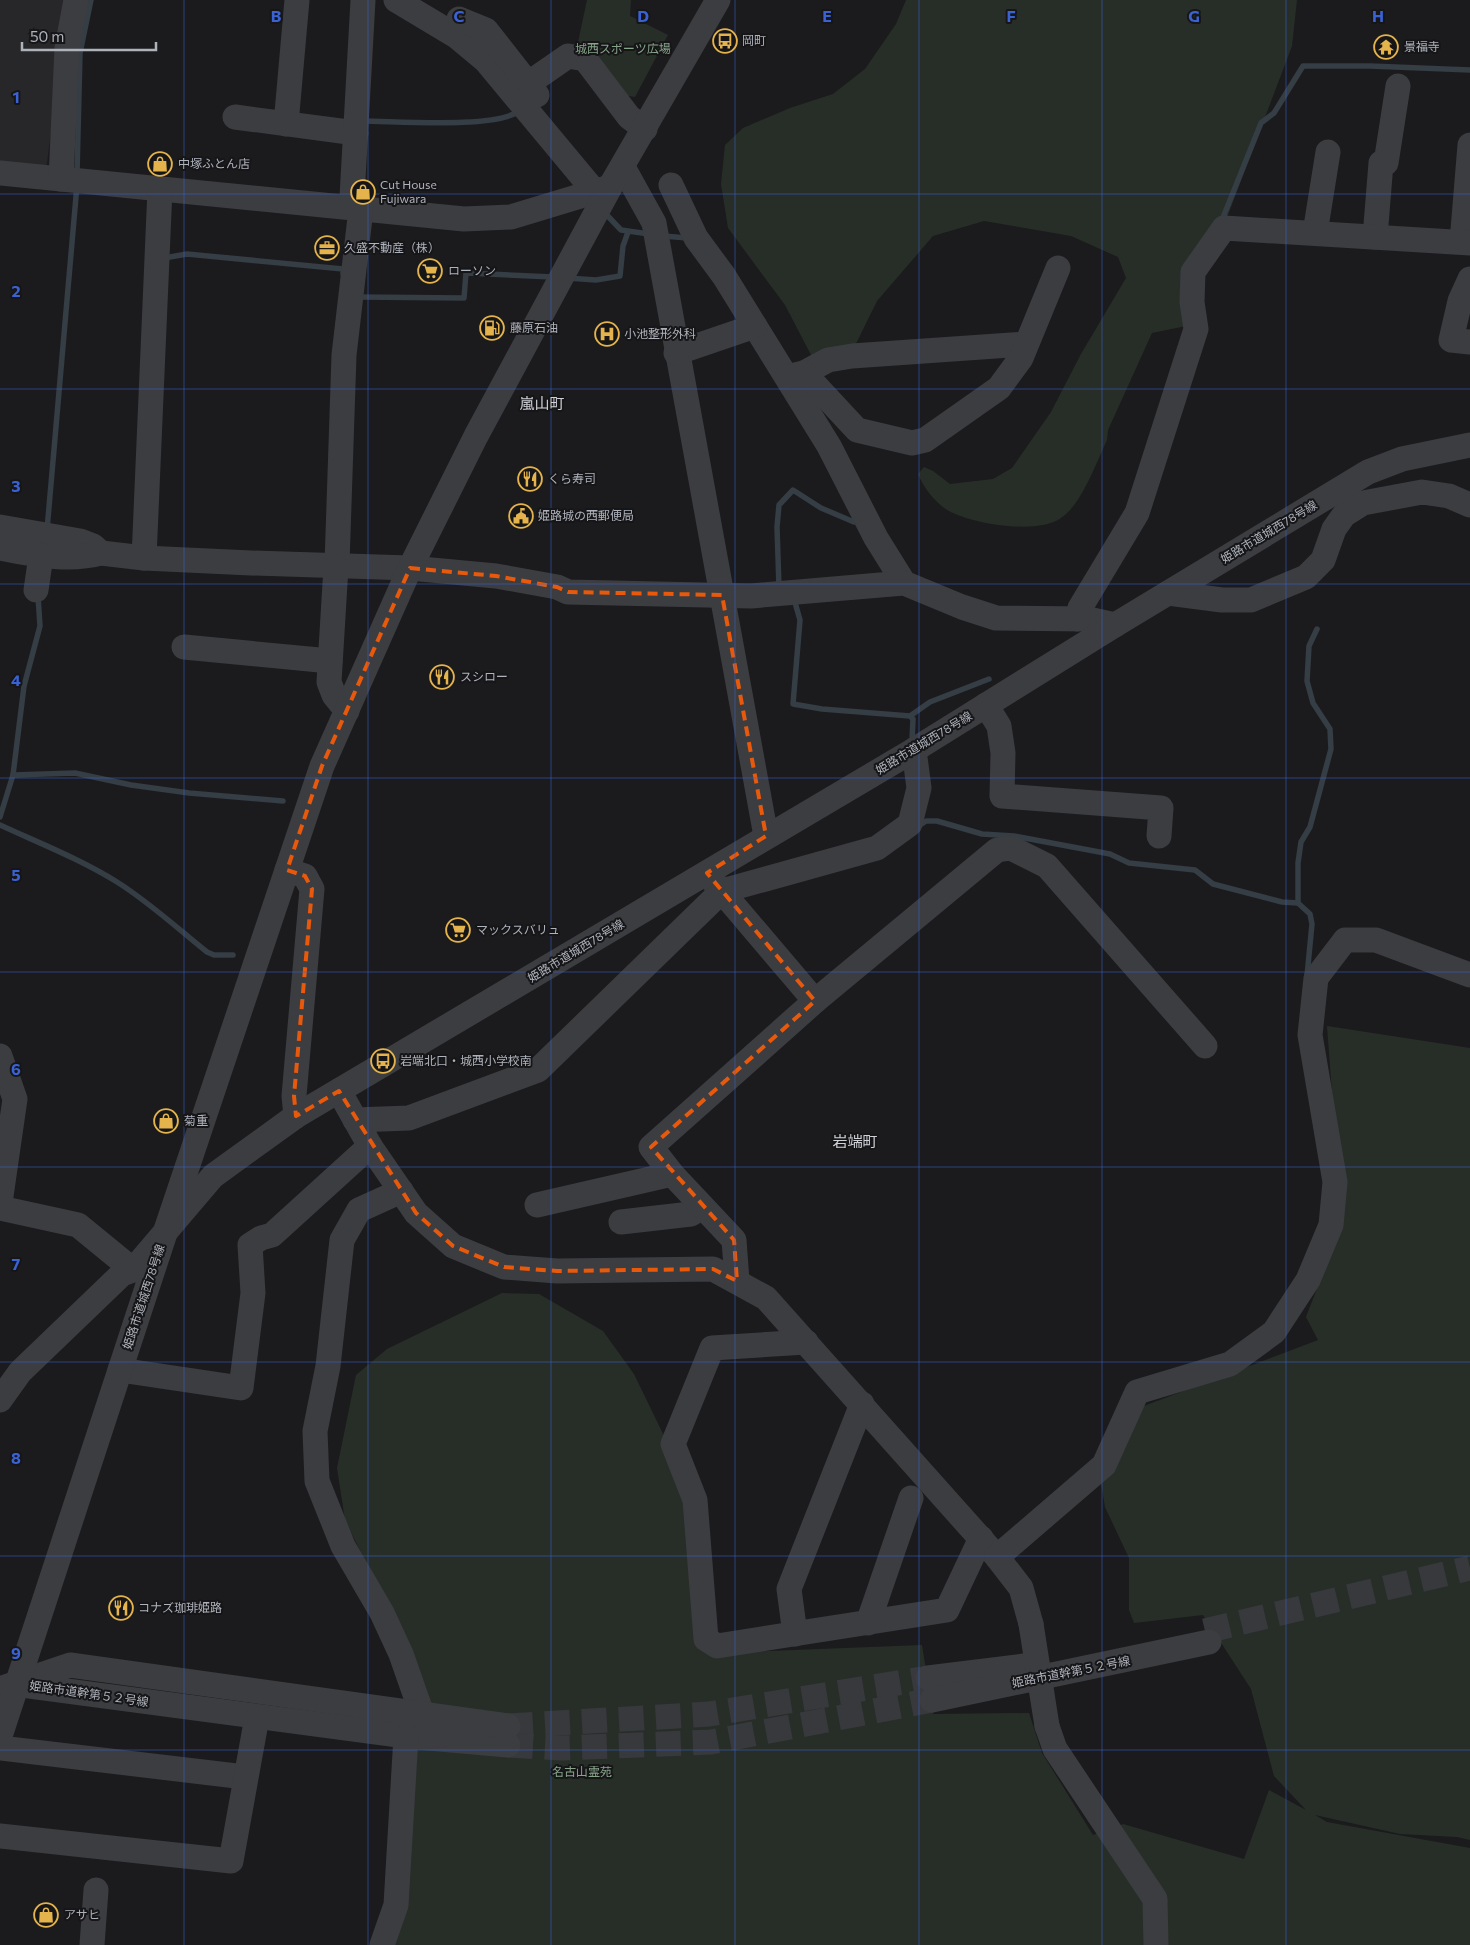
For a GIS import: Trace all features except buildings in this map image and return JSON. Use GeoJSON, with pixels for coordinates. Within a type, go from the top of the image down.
{"type":"FeatureCollection","features":[{"type":"Feature","properties":{"kind":"street"},"geometry":{"type":"LineString","coordinates":[[72,180],[67,48],[76,0]]}},
{"type":"Feature","properties":{"kind":"street"},"geometry":{"type":"LineString","coordinates":[[286,124],[297,0]]}},
{"type":"Feature","properties":{"kind":"street"},"geometry":{"type":"LineString","coordinates":[[347,711],[334,695],[329,682],[337,563],[344,354],[360,209],[352,197],[363,0]]}},
{"type":"Feature","properties":{"kind":"street"},"geometry":{"type":"LineString","coordinates":[[396,0],[459,18],[486,30],[533,89],[568,56],[585,60],[629,117],[645,129]]}},
{"type":"Feature","properties":{"kind":"street"},"geometry":{"type":"LineString","coordinates":[[0,1400],[20,1372],[122,1274],[133,1270],[165,1233],[322,766],[410,568],[476,436],[561,278],[603,190],[623,167],[718,0]]}},
{"type":"Feature","properties":{"kind":"street"},"geometry":{"type":"LineString","coordinates":[[459,18],[486,61],[603,190]]}},
{"type":"Feature","properties":{"kind":"street"},"geometry":{"type":"LineString","coordinates":[[1375,237],[1381,163],[1386,162],[1398,86]]}},
{"type":"Feature","properties":{"kind":"street"},"geometry":{"type":"LineString","coordinates":[[234,118],[356,132]]}},
{"type":"Feature","properties":{"kind":"street"},"geometry":{"type":"LineString","coordinates":[[1077,619],[1080,608],[1131,527],[1137,513],[1196,330],[1192,302],[1193,272],[1224,228],[1466,243],[1470,145]]}},
{"type":"Feature","properties":{"kind":"street"},"geometry":{"type":"LineString","coordinates":[[1314,233],[1328,152]]}},
{"type":"Feature","properties":{"kind":"street"},"geometry":{"type":"LineString","coordinates":[[623,167],[654,223],[676,354],[766,836]]}},
{"type":"Feature","properties":{"kind":"street"},"geometry":{"type":"LineString","coordinates":[[0,173],[464,219],[510,217],[603,190]]}},
{"type":"Feature","properties":{"kind":"street"},"geometry":{"type":"LineString","coordinates":[[671,185],[697,239],[724,276],[755,326],[795,375],[857,430],[912,442],[926,440],[999,388],[1021,358],[1058,268]]}},
{"type":"Feature","properties":{"kind":"street"},"geometry":{"type":"LineString","coordinates":[[144,558],[160,188]]}},
{"type":"Feature","properties":{"kind":"street"},"geometry":{"type":"LineString","coordinates":[[1470,279],[1460,301],[1451,340],[1470,342]]}},
{"type":"Feature","properties":{"kind":"street"},"geometry":{"type":"LineString","coordinates":[[676,354],[755,326]]}},
{"type":"Feature","properties":{"kind":"street"},"geometry":{"type":"LineString","coordinates":[[795,375],[828,360],[852,356],[1026,344]]}},
{"type":"Feature","properties":{"kind":"street"},"geometry":{"type":"LineString","coordinates":[[795,375],[876,538],[904,583]]}},
{"type":"Feature","properties":{"kind":"street","name":"姫路市道城西78号線"},"geometry":{"type":"LineString","coordinates":[[0,1736],[8,1686],[120,1370],[165,1233],[221,1169],[229,1166],[296,1116],[339,1091],[715,882],[766,836],[914,750],[1115,625],[1368,472],[1388,463],[1422,454],[1470,445]]}},
{"type":"Feature","properties":{"kind":"street"},"geometry":{"type":"LineString","coordinates":[[1168,593],[1222,600],[1250,600],[1306,577],[1323,560],[1334,529],[1344,514],[1363,503],[1422,492],[1449,496],[1470,505]]}},
{"type":"Feature","properties":{"kind":"street"},"geometry":{"type":"LineString","coordinates":[[0,527],[47,547]]}},
{"type":"Feature","properties":{"kind":"street"},"geometry":{"type":"LineString","coordinates":[[0,548],[93,546],[101,553],[144,558],[337,563],[410,568],[496,576],[557,587],[568,592],[771,595],[904,583],[962,607],[996,618],[1077,619],[1115,625]]}},
{"type":"Feature","properties":{"kind":"street"},"geometry":{"type":"LineString","coordinates":[[36,590],[47,547]]}},
{"type":"Feature","properties":{"kind":"street"},"geometry":{"type":"LineString","coordinates":[[184,647],[330,661]]}},
{"type":"Feature","properties":{"kind":"street"},"geometry":{"type":"LineString","coordinates":[[986,705],[999,726],[1003,753],[1002,796],[1160,808],[1159,836]]}},
{"type":"Feature","properties":{"kind":"street"},"geometry":{"type":"LineString","coordinates":[[355,1120],[409,1118],[538,1070],[715,882],[877,848],[910,824],[919,788],[914,750]]}},
{"type":"Feature","properties":{"kind":"street"},"geometry":{"type":"LineString","coordinates":[[737,1281],[734,1240],[672,1174],[651,1148],[815,1001],[997,850],[1011,848],[1047,866],[1205,1046]]}},
{"type":"Feature","properties":{"kind":"street"},"geometry":{"type":"LineString","coordinates":[[287,870],[305,876],[312,889],[294,1096],[296,1116]]}},
{"type":"Feature","properties":{"kind":"street"},"geometry":{"type":"LineString","coordinates":[[715,882],[815,1001]]}},
{"type":"Feature","properties":{"kind":"street"},"geometry":{"type":"LineString","coordinates":[[997,1557],[1104,1465],[1137,1392],[1230,1364],[1274,1332],[1308,1280],[1331,1225],[1335,1182],[1310,1035],[1316,978],[1345,940],[1376,940],[1470,975]]}},
{"type":"Feature","properties":{"kind":"street"},"geometry":{"type":"LineString","coordinates":[[0,1056],[15,1099],[6,1115],[0,1204]]}},
{"type":"Feature","properties":{"kind":"street"},"geometry":{"type":"LineString","coordinates":[[339,1091],[370,1146],[416,1213],[454,1246],[504,1267],[557,1272],[713,1269],[766,1298],[981,1538],[1021,1588],[1031,1624],[1047,1726],[1055,1749],[1155,1899],[1156,1945]]}},
{"type":"Feature","properties":{"kind":"street"},"geometry":{"type":"LineString","coordinates":[[120,1370],[241,1388],[253,1293],[250,1245],[261,1238],[272,1235],[370,1146]]}},
{"type":"Feature","properties":{"kind":"street"},"geometry":{"type":"LineString","coordinates":[[537,1205],[672,1174]]}},
{"type":"Feature","properties":{"kind":"street"},"geometry":{"type":"LineString","coordinates":[[401,1191],[359,1210],[342,1240],[328,1366],[315,1432],[316,1481],[343,1546],[382,1613],[401,1654],[422,1714]]}},
{"type":"Feature","properties":{"kind":"street"},"geometry":{"type":"LineString","coordinates":[[621,1222],[691,1214],[702,1207]]}},
{"type":"Feature","properties":{"kind":"street"},"geometry":{"type":"LineString","coordinates":[[0,1208],[78,1225],[133,1270]]}},
{"type":"Feature","properties":{"kind":"street"},"geometry":{"type":"LineString","coordinates":[[806,1342],[712,1348],[673,1444],[695,1500],[706,1639],[717,1646],[947,1610],[981,1538]]}},
{"type":"Feature","properties":{"kind":"street"},"geometry":{"type":"LineString","coordinates":[[795,1634],[789,1589],[862,1404]]}},
{"type":"Feature","properties":{"kind":"street"},"geometry":{"type":"LineString","coordinates":[[868,1623],[911,1498]]}},
{"type":"Feature","properties":{"kind":"street","name":"姫路市道幹第５２号線"},"geometry":{"type":"LineString","coordinates":[[930,1689],[1207,1637]]}},
{"type":"Feature","properties":{"kind":"street","name":"姫路市道幹第５２号線"},"geometry":{"type":"LineString","coordinates":[[70,1665],[422,1714],[508,1736],[406,1736],[8,1686],[70,1665]]}},
{"type":"Feature","properties":{"kind":"street"},"geometry":{"type":"LineString","coordinates":[[0,1836],[231,1861],[257,1717]]}},
{"type":"Feature","properties":{"kind":"street"},"geometry":{"type":"LineString","coordinates":[[382,1945],[396,1905],[406,1736]]}},
{"type":"Feature","properties":{"kind":"street"},"geometry":{"type":"LineString","coordinates":[[0,1748],[245,1777]]}},
{"type":"Feature","properties":{"kind":"street"},"geometry":{"type":"LineString","coordinates":[[92,1945],[96,1890]]}},
{"type":"Feature","properties":{"kind":"highlighted area"},"geometry":{"type":"Polygon","coordinates":[[[410,568],[496,576],[557,587],[568,592],[722,595],[766,836],[707,873],[815,1001],[651,1147],[734,1240],[737,1281],[713,1269],[557,1271],[504,1267],[453,1246],[416,1213],[339,1091],[296,1116],[294,1096],[312,889],[305,876],[287,870],[322,766],[410,568]]]}},
{"type":"Feature","properties":{"kind":"shaded area"},"geometry":{"type":"Polygon","coordinates":[[[0,0],[69,0],[46,170],[0,164],[0,0]]]}},
{"type":"Feature","properties":{"kind":"green space","name":"城西スポーツ広場"},"geometry":{"type":"Polygon","coordinates":[[[587,0],[631,0],[630,16],[668,35],[635,97],[617,94],[578,42],[587,0]]]}},
{"type":"Feature","properties":{"kind":"green space"},"geometry":{"type":"Polygon","coordinates":[[[906,0],[1297,0],[1292,46],[1186,326],[1152,333],[1108,430],[1107,440],[1088,482],[1069,512],[1050,523],[1037,526],[1005,526],[960,516],[944,508],[935,499],[923,485],[918,474],[924,467],[933,471],[950,484],[993,479],[1012,468],[1051,412],[1081,354],[1126,278],[1118,257],[1071,236],[984,221],[933,236],[877,301],[845,366],[821,374],[785,305],[728,228],[721,184],[725,145],[743,128],[790,108],[833,94],[865,69],[896,24],[906,0]]]}},
{"type":"Feature","properties":{"kind":"green space","name":"名古山霊苑"},"geometry":{"type":"Polygon","coordinates":[[[1327,1026],[1470,1048],[1470,1840],[1457,1837],[1400,1834],[1315,1815],[1327,1822],[1470,1848],[1470,1945],[394,1945],[409,1649],[345,1520],[337,1468],[356,1375],[387,1349],[502,1293],[539,1294],[603,1331],[634,1374],[665,1438],[686,1502],[715,1653],[922,1645],[933,1714],[1029,1713],[1042,1753],[1093,1835],[1123,1824],[1244,1859],[1269,1790],[1306,1810],[1274,1776],[1251,1689],[1203,1615],[1134,1623],[1129,1610],[1129,1558],[1105,1507],[1099,1472],[1128,1412],[1318,1340],[1306,1317],[1342,1224],[1327,1026]]]}},
{"type":"Feature","properties":{"kind":"waterway"},"geometry":{"type":"LineString","coordinates":[[77,174],[80,53],[91,0]]}},
{"type":"Feature","properties":{"kind":"waterway"},"geometry":{"type":"LineString","coordinates":[[1222,220],[1261,123],[1274,113],[1303,66],[1370,66],[1470,70]]}},
{"type":"Feature","properties":{"kind":"waterway"},"geometry":{"type":"LineString","coordinates":[[363,121],[468,122],[507,117],[519,111]]}},
{"type":"Feature","properties":{"kind":"waterway"},"geometry":{"type":"LineString","coordinates":[[47,530],[77,185]]}},
{"type":"Feature","properties":{"kind":"waterway"},"geometry":{"type":"LineString","coordinates":[[604,212],[621,230],[649,234]]}},
{"type":"Feature","properties":{"kind":"waterway"},"geometry":{"type":"LineString","coordinates":[[567,278],[596,280],[620,276],[623,246],[628,232]]}},
{"type":"Feature","properties":{"kind":"waterway"},"geometry":{"type":"LineString","coordinates":[[663,236],[688,238]]}},
{"type":"Feature","properties":{"kind":"waterway"},"geometry":{"type":"LineString","coordinates":[[164,258],[187,254],[343,269],[343,274]]}},
{"type":"Feature","properties":{"kind":"waterway"},"geometry":{"type":"LineString","coordinates":[[358,297],[464,298],[466,273],[553,277]]}},
{"type":"Feature","properties":{"kind":"waterway"},"geometry":{"type":"LineString","coordinates":[[779,588],[777,527],[779,505],[793,490],[821,508],[854,522]]}},
{"type":"Feature","properties":{"kind":"waterway"},"geometry":{"type":"LineString","coordinates":[[0,817],[13,775],[24,686],[40,626],[38,596]]}},
{"type":"Feature","properties":{"kind":"waterway"},"geometry":{"type":"LineString","coordinates":[[794,599],[800,620],[793,704],[822,709],[910,716],[913,719],[912,740]]}},
{"type":"Feature","properties":{"kind":"waterway"},"geometry":{"type":"LineString","coordinates":[[1298,903],[1298,863],[1301,842],[1310,827],[1331,749],[1330,729],[1313,703],[1307,681],[1309,646],[1317,629]]}},
{"type":"Feature","properties":{"kind":"waterway"},"geometry":{"type":"LineString","coordinates":[[910,716],[930,702],[989,679]]}},
{"type":"Feature","properties":{"kind":"waterway"},"geometry":{"type":"LineString","coordinates":[[13,775],[75,773],[131,785],[189,793],[283,801]]}},
{"type":"Feature","properties":{"kind":"waterway"},"geometry":{"type":"LineString","coordinates":[[917,827],[926,821],[937,821],[982,834],[1014,836],[1110,854],[1129,863],[1195,870],[1213,884],[1282,902],[1298,903],[1310,914],[1312,924],[1307,976]]}},
{"type":"Feature","properties":{"kind":"waterway"},"geometry":{"type":"LineString","coordinates":[[0,825],[74,859],[117,882],[152,907],[207,952],[214,955],[233,955]]}},
{"type":"Feature","properties":{"kind":"tunnel"},"geometry":{"type":"LineString","coordinates":[[1205,1631],[1470,1568]]}},
{"type":"Feature","properties":{"kind":"tunnel"},"geometry":{"type":"LineString","coordinates":[[508,1726],[709,1714],[928,1678]]}},
{"type":"Feature","properties":{"kind":"tunnel"},"geometry":{"type":"LineString","coordinates":[[508,1745],[561,1748],[711,1742],[932,1700]]}},
{"type":"Feature","properties":{"kind":"place","name":"岡町"},"geometry":{"type":"Point","coordinates":[725,41]}},
{"type":"Feature","properties":{"kind":"place","name":"景福寺"},"geometry":{"type":"Point","coordinates":[1386,47]}},
{"type":"Feature","properties":{"kind":"place","name":"中塚ふとん店"},"geometry":{"type":"Point","coordinates":[160,164]}},
{"type":"Feature","properties":{"kind":"place","name":"Cut House Fujiwara"},"geometry":{"type":"Point","coordinates":[363,192]}},
{"type":"Feature","properties":{"kind":"place","name":"久盛不動産（株）"},"geometry":{"type":"Point","coordinates":[327,248]}},
{"type":"Feature","properties":{"kind":"place","name":"ローソン"},"geometry":{"type":"Point","coordinates":[430,271]}},
{"type":"Feature","properties":{"kind":"place","name":"藤原石油"},"geometry":{"type":"Point","coordinates":[492,328]}},
{"type":"Feature","properties":{"kind":"place","name":"小池整形外科"},"geometry":{"type":"Point","coordinates":[607,334]}},
{"type":"Feature","properties":{"kind":"place","name":"くら寿司"},"geometry":{"type":"Point","coordinates":[530,479]}},
{"type":"Feature","properties":{"kind":"place","name":"姫路城の西郵便局"},"geometry":{"type":"Point","coordinates":[521,516]}},
{"type":"Feature","properties":{"kind":"place","name":"スシロー"},"geometry":{"type":"Point","coordinates":[442,677]}},
{"type":"Feature","properties":{"kind":"place","name":"マックスバリュ"},"geometry":{"type":"Point","coordinates":[458,930]}},
{"type":"Feature","properties":{"kind":"place","name":"岩端北口・城西小学校南"},"geometry":{"type":"Point","coordinates":[383,1061]}},
{"type":"Feature","properties":{"kind":"place","name":"菊重"},"geometry":{"type":"Point","coordinates":[166,1121]}},
{"type":"Feature","properties":{"kind":"place","name":"コナズ珈琲姫路"},"geometry":{"type":"Point","coordinates":[121,1608]}},
{"type":"Feature","properties":{"kind":"place","name":"アサヒ"},"geometry":{"type":"Point","coordinates":[46,1915]}},
{"type":"Feature","properties":{"kind":"district","name":"嵐山町"},"geometry":{"type":"Point","coordinates":[542,404]}},
{"type":"Feature","properties":{"kind":"district","name":"岩端町"},"geometry":{"type":"Point","coordinates":[855,1142]}}]}
